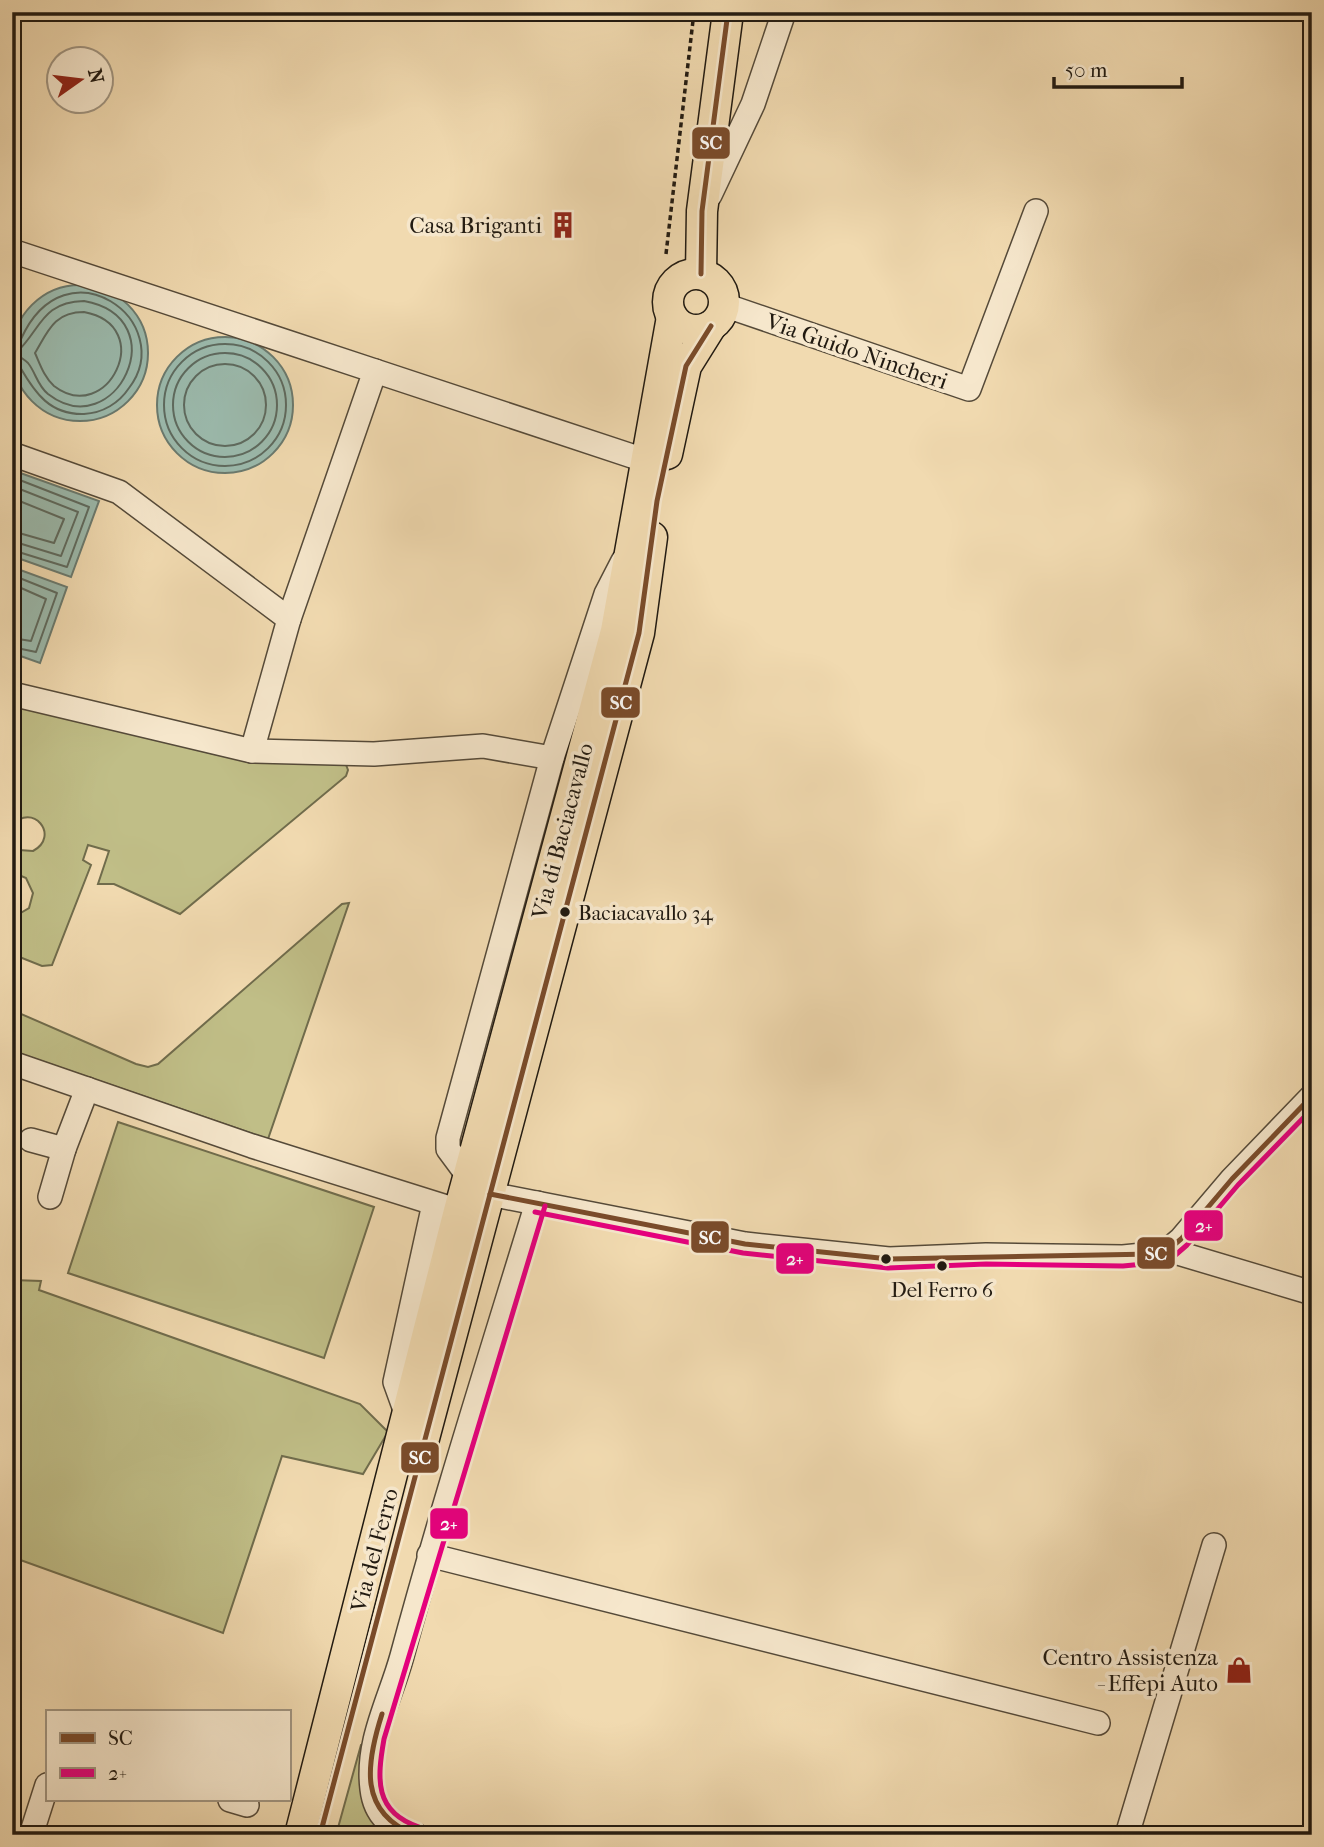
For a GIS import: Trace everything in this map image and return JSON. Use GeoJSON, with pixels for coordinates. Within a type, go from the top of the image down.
{"type":"FeatureCollection","features":[{"type":"Feature","properties":{"kind":"main road"},"geometry":{"type":"LineString","coordinates":[[672,317],[689,330],[717,316],[723,295],[716,282],[701,274],[702,211],[728,12]]}},
{"type":"Feature","properties":{"kind":"main road","name":"Via di Baciacavallo"},"geometry":{"type":"LineString","coordinates":[[479,1185],[616,631],[672,317],[667,304],[673,284],[680,278],[701,274]]}},
{"type":"Feature","properties":{"kind":"main road","name":"Via di Baciacavallo"},"geometry":{"type":"LineString","coordinates":[[479,1185],[639,633],[657,501],[685,366],[717,316]]}},
{"type":"Feature","properties":{"kind":"main road","name":"Via del Ferro"},"geometry":{"type":"LineString","coordinates":[[300,1835],[408,1419],[447,1207],[479,1185]]}},
{"type":"Feature","properties":{"kind":"main road","name":"Via del Ferro"},"geometry":{"type":"LineString","coordinates":[[320,1835],[479,1185]]}},
{"type":"Feature","properties":{"kind":"street"},"geometry":{"type":"LineString","coordinates":[[702,211],[753,104],[783,12]]}},
{"type":"Feature","properties":{"kind":"street","name":"Via Guido Nincheri"},"geometry":{"type":"LineString","coordinates":[[717,316],[969,389],[1036,211]]}},
{"type":"Feature","properties":{"kind":"street"},"geometry":{"type":"LineString","coordinates":[[12,251],[647,461]]}},
{"type":"Feature","properties":{"kind":"street"},"geometry":{"type":"LineString","coordinates":[[252,751],[289,619],[376,371]]}},
{"type":"Feature","properties":{"kind":"street"},"geometry":{"type":"LineString","coordinates":[[12,454],[120,492],[289,619]]}},
{"type":"Feature","properties":{"kind":"street"},"geometry":{"type":"LineString","coordinates":[[632,546],[606,594],[552,758],[448,1138],[448,1149],[479,1185],[537,1203],[745,1244],[889,1259],[986,1255],[1123,1257],[1168,1250],[1312,1293]]}},
{"type":"Feature","properties":{"kind":"street"},"geometry":{"type":"LineString","coordinates":[[12,694],[252,751],[374,754],[484,746],[552,758]]}},
{"type":"Feature","properties":{"kind":"street"},"geometry":{"type":"LineString","coordinates":[[12,1063],[252,1146],[447,1207]]}},
{"type":"Feature","properties":{"kind":"street"},"geometry":{"type":"LineString","coordinates":[[50,1197],[64,1149],[87,1090]]}},
{"type":"Feature","properties":{"kind":"street"},"geometry":{"type":"LineString","coordinates":[[1168,1250],[1312,1096]]}},
{"type":"Feature","properties":{"kind":"street"},"geometry":{"type":"LineString","coordinates":[[31,1140],[64,1149]]}},
{"type":"Feature","properties":{"kind":"street"},"geometry":{"type":"LineString","coordinates":[[415,1835],[389,1824],[380,1815],[372,1789],[373,1745],[393,1689],[429,1555],[537,1203]]}},
{"type":"Feature","properties":{"kind":"street"},"geometry":{"type":"LineString","coordinates":[[1127,1835],[1214,1545]]}},
{"type":"Feature","properties":{"kind":"street"},"geometry":{"type":"LineString","coordinates":[[429,1555],[1098,1723]]}},
{"type":"Feature","properties":{"kind":"street"},"geometry":{"type":"LineString","coordinates":[[31,1835],[46,1788]]}},
{"type":"Feature","properties":{"kind":"path"},"geometry":{"type":"LineString","coordinates":[[666,254],[694,12]]}},
{"type":"Feature","properties":{"kind":"shaded area"},"geometry":{"type":"Polygon","coordinates":[[[12,701],[214,754],[345,762],[348,770],[346,776],[180,914],[114,884],[98,884],[109,851],[88,845],[83,860],[91,865],[52,965],[42,966],[12,954],[12,918],[29,908],[33,893],[26,878],[12,872],[12,842],[19,850],[33,851],[41,845],[44,830],[35,819],[28,817],[20,819],[12,826],[12,701]]]}},
{"type":"Feature","properties":{"kind":"shaded area"},"geometry":{"type":"Polygon","coordinates":[[[349,903],[268,1139],[12,1051],[12,1010],[136,1064],[148,1067],[158,1064],[342,904],[349,903]]]}},
{"type":"Feature","properties":{"kind":"shaded area"},"geometry":{"type":"Polygon","coordinates":[[[118,1122],[374,1207],[324,1358],[68,1273],[118,1122]]]}},
{"type":"Feature","properties":{"kind":"shaded area"},"geometry":{"type":"Polygon","coordinates":[[[12,1280],[41,1281],[39,1290],[360,1404],[388,1432],[363,1474],[282,1456],[223,1633],[12,1557],[12,1280]]]}},
{"type":"Feature","properties":{"kind":"shaded area"},"geometry":{"type":"Polygon","coordinates":[[[363,1744],[390,1835],[336,1835],[361,1745],[363,1744]]]}},
{"type":"Feature","properties":{"kind":"water"},"geometry":{"type":"Polygon","coordinates":[[[80,285],[106,291],[128,305],[142,327],[148,353],[142,379],[128,401],[106,415],[80,421],[54,415],[32,401],[18,379],[12,353],[18,327],[32,305],[54,291],[80,285]]]}},
{"type":"Feature","properties":{"kind":"water"},"geometry":{"type":"Polygon","coordinates":[[[225,337],[251,343],[273,357],[287,379],[293,405],[287,431],[273,453],[251,467],[225,473],[199,467],[177,453],[163,431],[157,405],[163,379],[177,357],[199,343],[225,337]]]}},
{"type":"Feature","properties":{"kind":"water"},"geometry":{"type":"Polygon","coordinates":[[[12,470],[99,501],[71,577],[12,556],[12,470]]]}},
{"type":"Feature","properties":{"kind":"water"},"geometry":{"type":"Polygon","coordinates":[[[12,567],[67,587],[40,663],[12,653],[12,567]]]}},
{"type":"Feature","properties":{"kind":"transit line","name":"SC"},"geometry":{"type":"LineString","coordinates":[[701,274],[702,211],[728,12]]}},
{"type":"Feature","properties":{"kind":"transit line","name":"SC"},"geometry":{"type":"LineString","coordinates":[[320,1835],[639,633],[657,501],[686,366],[711,326]]}},
{"type":"Feature","properties":{"kind":"transit line","name":"SC"},"geometry":{"type":"LineString","coordinates":[[490,1194],[745,1244],[889,1259],[1153,1254],[1168,1250],[1181,1239],[1232,1179],[1312,1096]]}},
{"type":"Feature","properties":{"kind":"transit line","name":"2+"},"geometry":{"type":"LineString","coordinates":[[535,1212],[743,1253],[888,1268],[986,1264],[1123,1266],[1154,1263],[1172,1258],[1187,1245],[1238,1185],[1312,1109]]}},
{"type":"Feature","properties":{"kind":"transit line","name":"2+"},"geometry":{"type":"LineString","coordinates":[[419,1827],[404,1821],[386,1803],[380,1780],[384,1739],[545,1206]]}},
{"type":"Feature","properties":{"kind":"transit line","name":"SC"},"geometry":{"type":"LineString","coordinates":[[382,1714],[370,1768],[375,1800],[397,1825],[415,1835]]}},
{"type":"Feature","properties":{"kind":"place","name":"Casa Briganti"},"geometry":{"type":"Point","coordinates":[563,225]}},
{"type":"Feature","properties":{"kind":"place","name":"Baciacavallo 34"},"geometry":{"type":"Point","coordinates":[565,912]}},
{"type":"Feature","properties":{"kind":"place","name":"Del Ferro 6"},"geometry":{"type":"Point","coordinates":[942,1266]}},
{"type":"Feature","properties":{"kind":"place","name":"Centro Assistenza - Effepi Auto"},"geometry":{"type":"Point","coordinates":[1239,1670]}}]}
